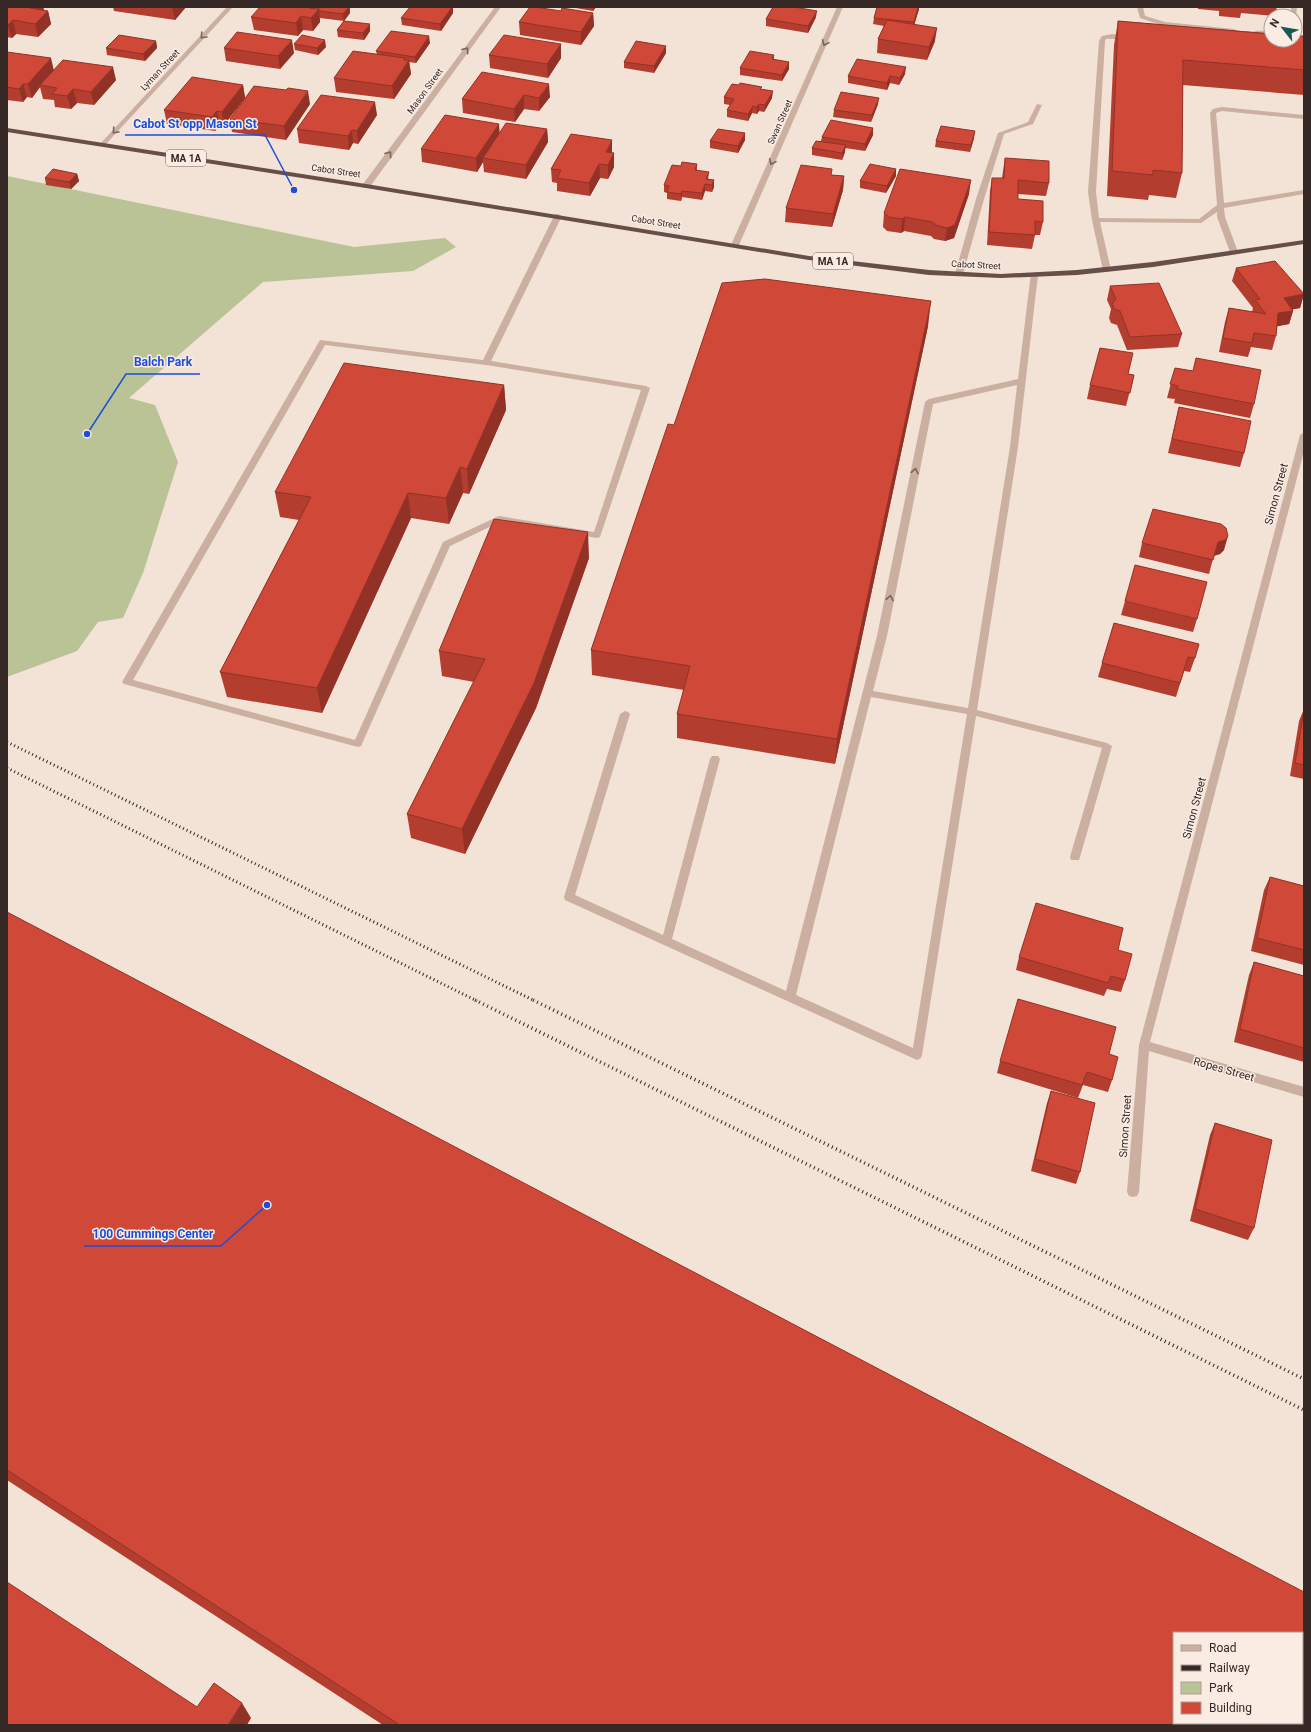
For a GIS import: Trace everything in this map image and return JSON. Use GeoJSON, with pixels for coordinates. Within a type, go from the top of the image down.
{"type":"FeatureCollection","features":[{"type":"Feature","properties":{"kind":"highway","name":"Cabot Street"},"geometry":{"type":"LineString","coordinates":[[7,130],[558,216],[809,258],[862,265],[959,274],[1001,276],[1107,270],[1304,242]]}},
{"type":"Feature","properties":{"kind":"street","name":"Lyman Street"},"geometry":{"type":"LineString","coordinates":[[103,144],[230,7]]}},
{"type":"Feature","properties":{"kind":"street","name":"Mason Street"},"geometry":{"type":"LineString","coordinates":[[366,186],[498,7]]}},
{"type":"Feature","properties":{"kind":"street","name":"Swan Street"},"geometry":{"type":"LineString","coordinates":[[735,245],[840,7]]}},
{"type":"Feature","properties":{"kind":"street"},"geometry":{"type":"LineString","coordinates":[[1140,7],[1142,17],[1164,24],[1263,34]]}},
{"type":"Feature","properties":{"kind":"street"},"geometry":{"type":"LineString","coordinates":[[1107,270],[1096,220],[1092,192],[1102,41],[1104,37],[1112,36],[1135,38]]}},
{"type":"Feature","properties":{"kind":"street"},"geometry":{"type":"LineString","coordinates":[[959,274],[1001,133],[1031,123],[1039,105]]}},
{"type":"Feature","properties":{"kind":"street"},"geometry":{"type":"LineString","coordinates":[[1234,252],[1221,217],[1213,113],[1215,110],[1304,117]]}},
{"type":"Feature","properties":{"kind":"street"},"geometry":{"type":"LineString","coordinates":[[1096,220],[1201,221],[1220,206],[1304,192]]}},
{"type":"Feature","properties":{"kind":"street"},"geometry":{"type":"LineString","coordinates":[[486,364],[558,216]]}},
{"type":"Feature","properties":{"kind":"street"},"geometry":{"type":"LineString","coordinates":[[625,714],[569,897],[917,1055],[1014,447],[1034,275]]}},
{"type":"Feature","properties":{"kind":"street"},"geometry":{"type":"LineString","coordinates":[[323,342],[486,364],[646,388],[597,535],[499,519],[446,544],[358,744],[127,682],[323,342]]}},
{"type":"Feature","properties":{"kind":"street"},"geometry":{"type":"LineString","coordinates":[[790,997],[882,636],[929,402],[1022,381]]}},
{"type":"Feature","properties":{"kind":"street","name":"Simon Street"},"geometry":{"type":"LineString","coordinates":[[1132,1192],[1144,1045],[1304,435]]}},
{"type":"Feature","properties":{"kind":"street"},"geometry":{"type":"LineString","coordinates":[[868,693],[972,712],[1107,746],[1075,858]]}},
{"type":"Feature","properties":{"kind":"street"},"geometry":{"type":"LineString","coordinates":[[666,941],[715,759]]}},
{"type":"Feature","properties":{"kind":"street","name":"Ropes Street"},"geometry":{"type":"LineString","coordinates":[[1144,1045],[1304,1092]]}},
{"type":"Feature","properties":{"kind":"green space"},"geometry":{"type":"Polygon","coordinates":[[[7,176],[354,247],[445,238],[456,247],[413,271],[263,282],[129,398],[155,405],[178,462],[143,573],[123,618],[98,622],[77,651],[7,677],[7,176]]]}},
{"type":"Feature","properties":{"kind":"building"},"geometry":{"type":"Polygon","coordinates":[[[7,7],[31,7],[30,8],[48,11],[35,24],[13,20],[7,25],[7,7]]]}},
{"type":"Feature","properties":{"kind":"building"},"geometry":{"type":"Polygon","coordinates":[[[260,7],[310,7],[309,8],[319,9],[311,18],[301,16],[296,23],[251,17],[260,7]]]}},
{"type":"Feature","properties":{"kind":"building"},"geometry":{"type":"Polygon","coordinates":[[[319,7],[349,7],[343,14],[319,11],[319,9],[317,9],[319,7]]]}},
{"type":"Feature","properties":{"kind":"building"},"geometry":{"type":"Polygon","coordinates":[[[410,7],[452,7],[440,24],[401,18],[410,7]]]}},
{"type":"Feature","properties":{"kind":"building"},"geometry":{"type":"Polygon","coordinates":[[[530,7],[561,11],[562,8],[593,13],[581,32],[519,22],[530,7]]]}},
{"type":"Feature","properties":{"kind":"building"},"geometry":{"type":"Polygon","coordinates":[[[773,7],[794,7],[817,11],[808,26],[766,19],[773,7]]]}},
{"type":"Feature","properties":{"kind":"building"},"geometry":{"type":"Polygon","coordinates":[[[877,7],[918,7],[914,22],[874,18],[877,7]]]}},
{"type":"Feature","properties":{"kind":"building"},"geometry":{"type":"Polygon","coordinates":[[[887,20],[937,28],[929,47],[878,39],[887,20]]]}},
{"type":"Feature","properties":{"kind":"building"},"geometry":{"type":"Polygon","coordinates":[[[344,21],[370,24],[363,33],[337,30],[344,21]]]}},
{"type":"Feature","properties":{"kind":"building"},"geometry":{"type":"Polygon","coordinates":[[[1118,21],[1263,33],[1263,48],[1303,48],[1304,36],[1304,70],[1183,60],[1182,173],[1153,170],[1153,175],[1112,171],[1118,21]]]}},
{"type":"Feature","properties":{"kind":"building"},"geometry":{"type":"Polygon","coordinates":[[[391,31],[429,36],[415,57],[376,51],[391,31]]]}},
{"type":"Feature","properties":{"kind":"building"},"geometry":{"type":"Polygon","coordinates":[[[237,32],[292,40],[278,56],[224,48],[237,32]]]}},
{"type":"Feature","properties":{"kind":"building"},"geometry":{"type":"Polygon","coordinates":[[[119,35],[156,41],[143,54],[106,48],[119,35]]]}},
{"type":"Feature","properties":{"kind":"building"},"geometry":{"type":"Polygon","coordinates":[[[302,35],[325,40],[317,48],[294,44],[302,35]]]}},
{"type":"Feature","properties":{"kind":"building"},"geometry":{"type":"Polygon","coordinates":[[[504,35],[561,44],[547,64],[489,55],[504,35]]]}},
{"type":"Feature","properties":{"kind":"building"},"geometry":{"type":"Polygon","coordinates":[[[636,41],[666,46],[654,66],[624,62],[636,41]]]}},
{"type":"Feature","properties":{"kind":"building"},"geometry":{"type":"Polygon","coordinates":[[[353,51],[405,58],[404,60],[409,60],[392,86],[334,78],[353,51]]]}},
{"type":"Feature","properties":{"kind":"building"},"geometry":{"type":"Polygon","coordinates":[[[750,51],[774,55],[772,59],[789,62],[782,75],[740,68],[750,51]]]}},
{"type":"Feature","properties":{"kind":"building"},"geometry":{"type":"Polygon","coordinates":[[[7,52],[51,58],[28,84],[23,84],[19,89],[7,87],[7,52]]]}},
{"type":"Feature","properties":{"kind":"building"},"geometry":{"type":"Polygon","coordinates":[[[857,59],[906,67],[900,78],[890,76],[887,83],[848,76],[857,59]]]}},
{"type":"Feature","properties":{"kind":"building"},"geometry":{"type":"Polygon","coordinates":[[[63,60],[113,67],[91,92],[73,89],[67,96],[52,94],[57,88],[40,85],[63,60]]]}},
{"type":"Feature","properties":{"kind":"building"},"geometry":{"type":"Polygon","coordinates":[[[482,72],[549,84],[539,98],[524,95],[514,109],[462,99],[482,72]]]}},
{"type":"Feature","properties":{"kind":"building"},"geometry":{"type":"Polygon","coordinates":[[[192,77],[243,85],[222,112],[217,111],[212,117],[164,110],[192,77]]]}},
{"type":"Feature","properties":{"kind":"building"},"geometry":{"type":"Polygon","coordinates":[[[740,83],[762,87],[760,89],[773,91],[765,105],[759,104],[757,107],[753,106],[748,114],[727,110],[734,99],[724,97],[732,84],[739,85],[740,83]]]}},
{"type":"Feature","properties":{"kind":"building"},"geometry":{"type":"Polygon","coordinates":[[[254,86],[308,91],[284,126],[230,119],[254,86]]]}},
{"type":"Feature","properties":{"kind":"building"},"geometry":{"type":"Polygon","coordinates":[[[841,92],[879,98],[872,115],[834,110],[841,92]]]}},
{"type":"Feature","properties":{"kind":"building"},"geometry":{"type":"Polygon","coordinates":[[[321,95],[375,102],[357,131],[352,130],[348,136],[297,129],[321,95]]]}},
{"type":"Feature","properties":{"kind":"building"},"geometry":{"type":"Polygon","coordinates":[[[445,115],[499,124],[476,158],[421,149],[445,115]]]}},
{"type":"Feature","properties":{"kind":"building"},"geometry":{"type":"Polygon","coordinates":[[[831,120],[873,128],[865,144],[822,137],[831,120]]]}},
{"type":"Feature","properties":{"kind":"building"},"geometry":{"type":"Polygon","coordinates":[[[506,123],[547,129],[526,165],[483,158],[506,123]]]}},
{"type":"Feature","properties":{"kind":"building"},"geometry":{"type":"Polygon","coordinates":[[[941,126],[975,131],[971,145],[936,141],[941,126]]]}},
{"type":"Feature","properties":{"kind":"building"},"geometry":{"type":"Polygon","coordinates":[[[718,129],[745,133],[738,146],[710,141],[718,129]]]}},
{"type":"Feature","properties":{"kind":"building"},"geometry":{"type":"Polygon","coordinates":[[[571,134],[612,140],[606,152],[614,153],[608,165],[599,164],[589,183],[557,178],[561,170],[551,169],[571,134]]]}},
{"type":"Feature","properties":{"kind":"building"},"geometry":{"type":"Polygon","coordinates":[[[816,141],[846,145],[842,153],[812,148],[816,141]]]}},
{"type":"Feature","properties":{"kind":"building"},"geometry":{"type":"Polygon","coordinates":[[[1005,158],[1049,161],[1049,183],[1018,180],[1018,199],[1043,201],[1043,222],[1035,221],[1035,235],[989,232],[992,178],[1004,178],[1005,158]]]}},
{"type":"Feature","properties":{"kind":"building"},"geometry":{"type":"Polygon","coordinates":[[[682,162],[697,164],[695,170],[709,172],[706,179],[714,180],[712,185],[705,184],[702,193],[682,191],[681,194],[667,192],[669,186],[664,185],[672,165],[681,166],[682,162]]]}},
{"type":"Feature","properties":{"kind":"building"},"geometry":{"type":"Polygon","coordinates":[[[870,164],[896,169],[887,186],[860,181],[870,164]]]}},
{"type":"Feature","properties":{"kind":"building"},"geometry":{"type":"Polygon","coordinates":[[[801,165],[832,169],[831,175],[844,176],[833,214],[786,208],[801,165]]]}},
{"type":"Feature","properties":{"kind":"building"},"geometry":{"type":"Polygon","coordinates":[[[53,169],[77,174],[69,182],[45,178],[53,169]]]}},
{"type":"Feature","properties":{"kind":"building"},"geometry":{"type":"Polygon","coordinates":[[[900,169],[971,180],[955,225],[947,228],[936,225],[932,222],[905,217],[902,219],[889,217],[884,213],[900,169]]]}},
{"type":"Feature","properties":{"kind":"building"},"geometry":{"type":"Polygon","coordinates":[[[1275,261],[1304,294],[1284,298],[1293,311],[1278,313],[1276,336],[1254,333],[1252,343],[1223,338],[1229,308],[1266,314],[1255,300],[1260,299],[1236,268],[1275,261]]]}},
{"type":"Feature","properties":{"kind":"building"},"geometry":{"type":"Polygon","coordinates":[[[765,279],[931,301],[837,739],[677,714],[690,666],[591,650],[668,424],[674,425],[722,283],[765,279]]]}},
{"type":"Feature","properties":{"kind":"building"},"geometry":{"type":"Polygon","coordinates":[[[1159,283],[1182,334],[1130,337],[1120,311],[1114,309],[1112,304],[1116,299],[1110,286],[1159,283]]]}},
{"type":"Feature","properties":{"kind":"building"},"geometry":{"type":"Polygon","coordinates":[[[1100,348],[1133,353],[1128,374],[1134,375],[1130,393],[1090,385],[1100,348]]]}},
{"type":"Feature","properties":{"kind":"building"},"geometry":{"type":"Polygon","coordinates":[[[1196,358],[1261,370],[1254,404],[1177,389],[1178,386],[1170,384],[1175,368],[1193,371],[1196,358]]]}},
{"type":"Feature","properties":{"kind":"building"},"geometry":{"type":"Polygon","coordinates":[[[344,363],[504,385],[467,469],[460,467],[446,498],[408,493],[317,688],[220,672],[311,497],[275,492],[344,363]]]}},
{"type":"Feature","properties":{"kind":"building"},"geometry":{"type":"Polygon","coordinates":[[[1179,407],[1251,421],[1244,453],[1172,439],[1179,407]]]}},
{"type":"Feature","properties":{"kind":"building"},"geometry":{"type":"Polygon","coordinates":[[[1153,509],[1221,524],[1226,528],[1228,536],[1225,540],[1218,542],[1213,560],[1142,543],[1153,509]]]}},
{"type":"Feature","properties":{"kind":"building"},"geometry":{"type":"Polygon","coordinates":[[[494,519],[588,532],[534,683],[462,829],[407,814],[485,659],[439,651],[494,519]]]}},
{"type":"Feature","properties":{"kind":"building"},"geometry":{"type":"Polygon","coordinates":[[[1135,565],[1207,582],[1197,619],[1125,601],[1135,565]]]}},
{"type":"Feature","properties":{"kind":"building"},"geometry":{"type":"Polygon","coordinates":[[[1114,623],[1199,644],[1195,658],[1188,657],[1180,683],[1102,663],[1114,623]]]}},
{"type":"Feature","properties":{"kind":"building"},"geometry":{"type":"Polygon","coordinates":[[[1304,710],[1304,765],[1295,763],[1304,710]]]}},
{"type":"Feature","properties":{"kind":"building"},"geometry":{"type":"Polygon","coordinates":[[[1270,877],[1304,886],[1304,950],[1257,938],[1270,877]]]}},
{"type":"Feature","properties":{"kind":"building"},"geometry":{"type":"Polygon","coordinates":[[[1036,903],[1123,928],[1118,950],[1132,954],[1125,980],[1111,976],[1108,983],[1019,957],[1036,903]]]}},
{"type":"Feature","properties":{"kind":"building"},"geometry":{"type":"Polygon","coordinates":[[[7,912],[1304,1592],[1304,1725],[400,1725],[7,1470],[7,912]]]}},
{"type":"Feature","properties":{"kind":"building"},"geometry":{"type":"Polygon","coordinates":[[[1254,962],[1304,976],[1304,1048],[1240,1029],[1254,962]]]}},
{"type":"Feature","properties":{"kind":"building"},"geometry":{"type":"Polygon","coordinates":[[[1018,999],[1116,1027],[1109,1054],[1118,1057],[1112,1080],[1087,1072],[1082,1085],[1000,1061],[1018,999]]]}},
{"type":"Feature","properties":{"kind":"building"},"geometry":{"type":"Polygon","coordinates":[[[1051,1091],[1095,1103],[1080,1172],[1035,1159],[1051,1091]]]}},
{"type":"Feature","properties":{"kind":"building"},"geometry":{"type":"Polygon","coordinates":[[[1215,1123],[1272,1140],[1254,1228],[1195,1209],[1215,1123]]]}},
{"type":"Feature","properties":{"kind":"building"},"geometry":{"type":"Polygon","coordinates":[[[7,1582],[197,1707],[214,1683],[242,1703],[228,1725],[7,1725],[7,1582]]]}},
{"type":"Feature","properties":{"kind":"railway"},"geometry":{"type":"LineString","coordinates":[[7,742],[535,1001]]}},
{"type":"Feature","properties":{"kind":"railway"},"geometry":{"type":"LineString","coordinates":[[7,768],[477,1001]]}},
{"type":"Feature","properties":{"kind":"railway"},"geometry":{"type":"LineString","coordinates":[[475,1000],[1304,1410]]}},
{"type":"Feature","properties":{"kind":"railway"},"geometry":{"type":"LineString","coordinates":[[533,1000],[1304,1379]]}},
{"type":"Feature","properties":{"kind":"place","name":"Cabot St opp Mason St"},"geometry":{"type":"Point","coordinates":[294,190]}},
{"type":"Feature","properties":{"kind":"place","name":"Balch Park"},"geometry":{"type":"Point","coordinates":[87,434]}},
{"type":"Feature","properties":{"kind":"place","name":"100 Cummings Center"},"geometry":{"type":"Point","coordinates":[267,1205]}}]}
